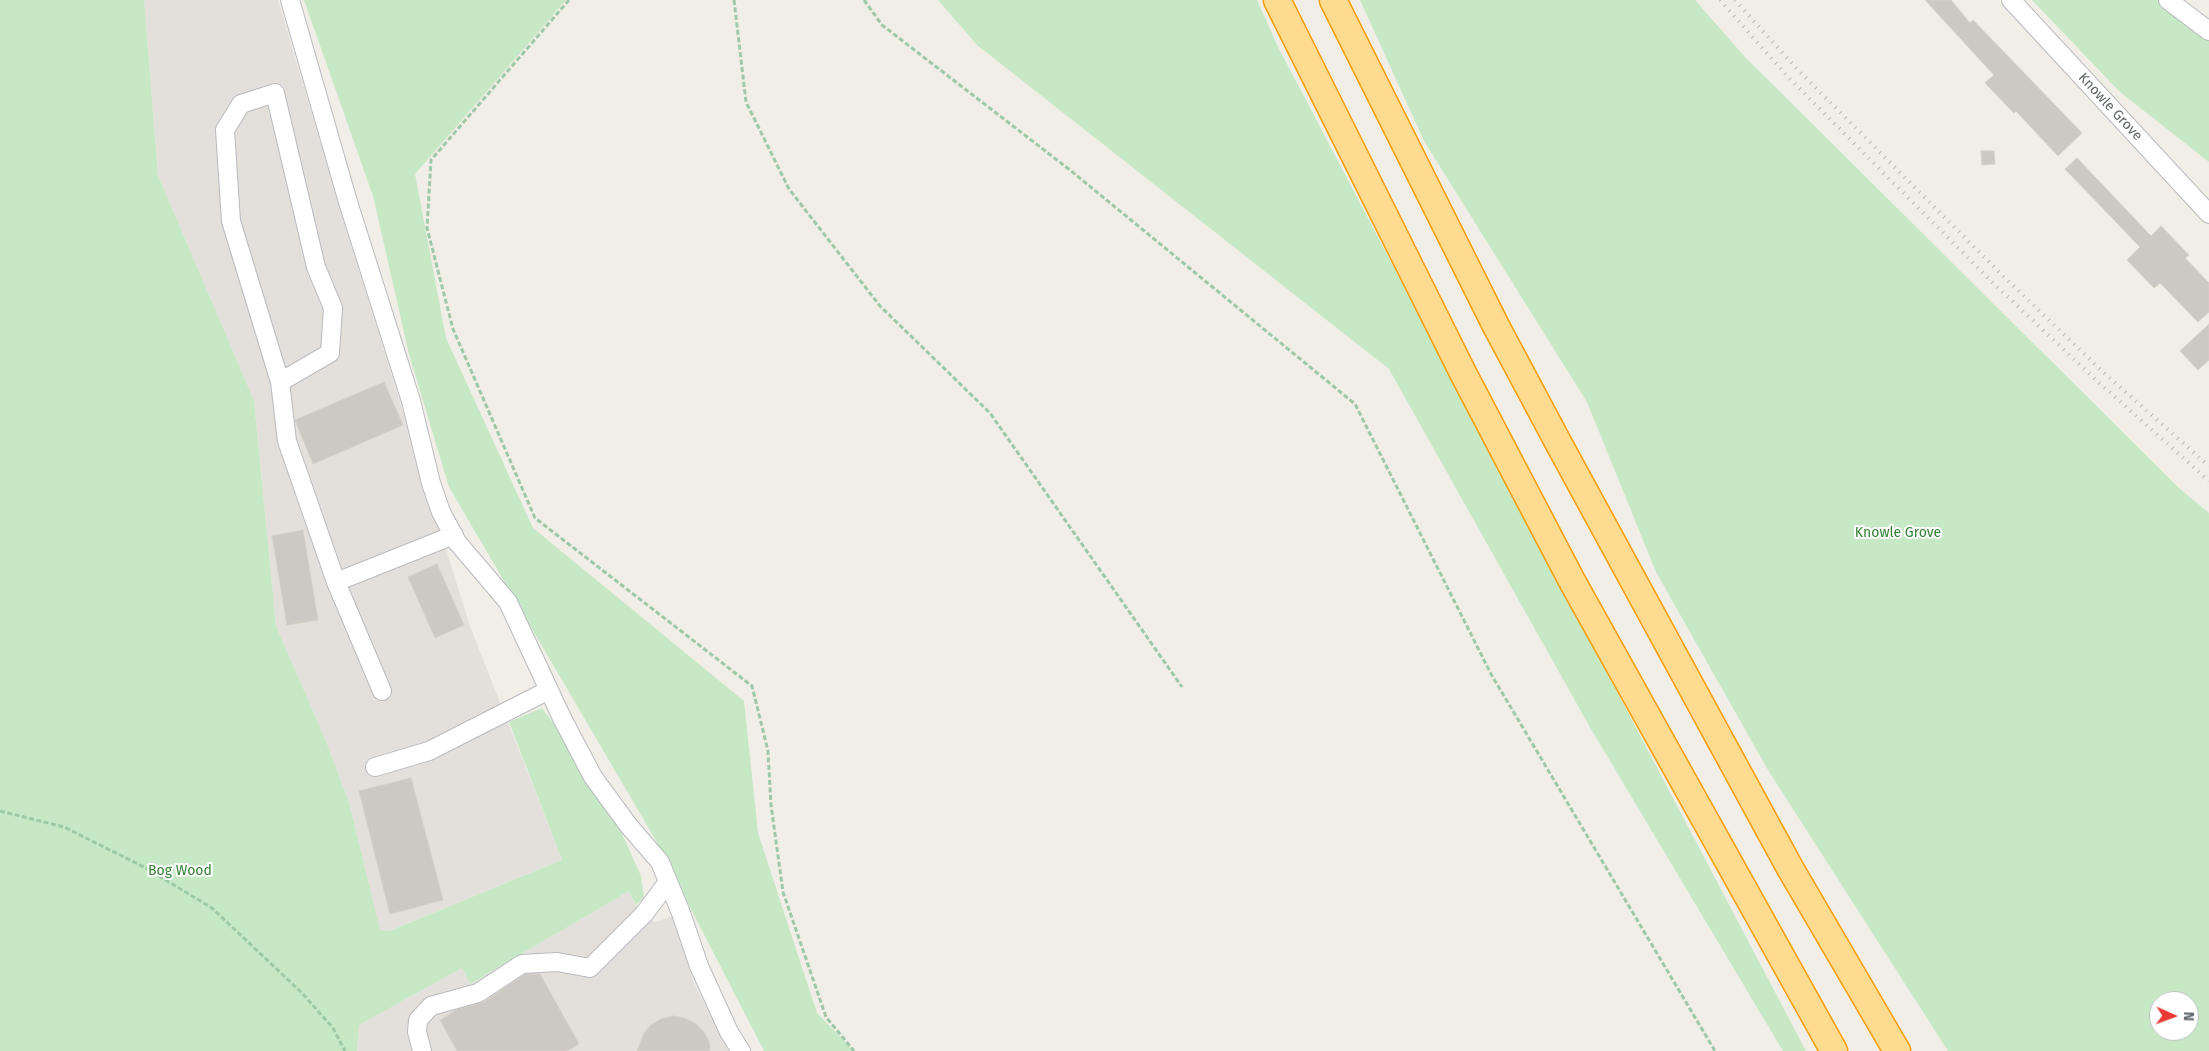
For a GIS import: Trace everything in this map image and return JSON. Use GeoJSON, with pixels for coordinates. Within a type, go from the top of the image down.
{"type":"FeatureCollection","features":[{"type":"Feature","properties":{"kind":"highway"},"geometry":{"type":"LineString","coordinates":[[1278,0],[1462,373],[1572,580],[1834,1051]]}},
{"type":"Feature","properties":{"kind":"highway"},"geometry":{"type":"LineString","coordinates":[[1333,0],[1496,326],[1564,455],[1790,868],[1897,1051]]}},
{"type":"Feature","properties":{"kind":"street"},"geometry":{"type":"LineString","coordinates":[[290,0],[348,202],[411,401],[431,483],[441,512],[454,535],[508,602],[549,690],[593,777],[629,826],[660,862],[699,966],[729,1032],[741,1051]]}},
{"type":"Feature","properties":{"kind":"street","name":"Knowle Grove"},"geometry":{"type":"LineString","coordinates":[[2010,0],[2209,214]]}},
{"type":"Feature","properties":{"kind":"street"},"geometry":{"type":"LineString","coordinates":[[2168,0],[2209,31]]}},
{"type":"Feature","properties":{"kind":"street"},"geometry":{"type":"LineString","coordinates":[[280,382],[330,353],[333,308],[316,267],[275,93],[241,104],[225,130],[231,221],[280,382],[288,442],[336,582],[382,691]]}},
{"type":"Feature","properties":{"kind":"street"},"geometry":{"type":"LineString","coordinates":[[336,582],[454,535]]}},
{"type":"Feature","properties":{"kind":"street"},"geometry":{"type":"LineString","coordinates":[[375,767],[429,751],[549,690]]}},
{"type":"Feature","properties":{"kind":"street"},"geometry":{"type":"LineString","coordinates":[[422,1051],[417,1032],[418,1020],[431,1006],[478,993],[522,964],[558,962],[590,968],[644,914],[668,882]]}},
{"type":"Feature","properties":{"kind":"path"},"geometry":{"type":"LineString","coordinates":[[569,0],[432,160],[427,228],[453,329],[536,518],[752,686],[768,750],[771,805],[783,892],[826,1017],[854,1051]]}},
{"type":"Feature","properties":{"kind":"path"},"geometry":{"type":"LineString","coordinates":[[734,0],[746,102],[789,189],[880,306],[990,413],[1182,687]]}},
{"type":"Feature","properties":{"kind":"path"},"geometry":{"type":"LineString","coordinates":[[864,0],[882,25],[1070,170],[1355,404],[1491,674],[1715,1051]]}},
{"type":"Feature","properties":{"kind":"path"},"geometry":{"type":"LineString","coordinates":[[0,811],[64,827],[144,867],[212,908],[302,993],[333,1028],[345,1051]]}},
{"type":"Feature","properties":{"kind":"shaded area"},"geometry":{"type":"Polygon","coordinates":[[[144,0],[278,0],[343,219],[470,626],[562,860],[388,931],[380,931],[349,802],[325,739],[276,626],[254,401],[158,175],[144,0]]]}},
{"type":"Feature","properties":{"kind":"shaded area"},"geometry":{"type":"Polygon","coordinates":[[[629,891],[636,905],[654,922],[674,916],[693,981],[729,1051],[357,1051],[359,1025],[462,968],[470,984],[629,891]]]}},
{"type":"Feature","properties":{"kind":"green space","name":"Bog Wood"},"geometry":{"type":"Polygon","coordinates":[[[0,0],[144,0],[158,175],[254,401],[276,626],[325,739],[349,802],[380,930],[389,931],[562,860],[509,722],[542,708],[573,750],[623,836],[641,876],[644,897],[636,905],[629,891],[470,984],[462,968],[359,1025],[357,1051],[0,1051],[0,0]]]}},
{"type":"Feature","properties":{"kind":"green space"},"geometry":{"type":"Polygon","coordinates":[[[304,0],[566,0],[415,174],[446,338],[533,528],[744,701],[758,833],[817,1013],[854,1051],[764,1051],[655,839],[449,487],[409,354],[373,196],[304,0]]]}},
{"type":"Feature","properties":{"kind":"green space"},"geometry":{"type":"Polygon","coordinates":[[[938,0],[1257,0],[1278,47],[1806,1051],[1783,1051],[1591,729],[1389,369],[977,45],[938,0]]]}},
{"type":"Feature","properties":{"kind":"green space","name":"Knowle Grove"},"geometry":{"type":"Polygon","coordinates":[[[1360,0],[1695,0],[1745,57],[2179,488],[2209,513],[2209,1051],[1948,1051],[1768,770],[1656,572],[1587,402],[1424,141],[1360,0]]]}},
{"type":"Feature","properties":{"kind":"green space"},"geometry":{"type":"Polygon","coordinates":[[[2032,0],[2157,0],[2209,40],[2209,162],[2120,92],[2032,0]]]}},
{"type":"Feature","properties":{"kind":"building"},"geometry":{"type":"Polygon","coordinates":[[[1925,0],[1951,0],[1970,23],[1973,20],[2082,133],[2058,156],[2016,111],[2014,113],[1985,83],[1994,75],[1925,0]]]}},
{"type":"Feature","properties":{"kind":"building"},"geometry":{"type":"Polygon","coordinates":[[[1981,151],[1994,151],[1995,164],[1982,165],[1981,151]]]}},
{"type":"Feature","properties":{"kind":"building"},"geometry":{"type":"Polygon","coordinates":[[[2077,158],[2151,236],[2161,226],[2189,255],[2185,258],[2209,283],[2209,312],[2198,322],[2160,283],[2154,288],[2127,260],[2140,247],[2065,169],[2077,158]]]}},
{"type":"Feature","properties":{"kind":"building"},"geometry":{"type":"Polygon","coordinates":[[[2209,324],[2209,360],[2198,370],[2180,351],[2209,324]]]}},
{"type":"Feature","properties":{"kind":"building"},"geometry":{"type":"Polygon","coordinates":[[[384,382],[403,425],[313,464],[295,420],[384,382]]]}},
{"type":"Feature","properties":{"kind":"building"},"geometry":{"type":"Polygon","coordinates":[[[303,530],[318,620],[287,625],[272,536],[303,530]]]}},
{"type":"Feature","properties":{"kind":"building"},"geometry":{"type":"Polygon","coordinates":[[[437,564],[464,625],[435,638],[408,577],[437,564]]]}},
{"type":"Feature","properties":{"kind":"building"},"geometry":{"type":"Polygon","coordinates":[[[411,778],[443,900],[390,914],[359,791],[411,778]]]}},
{"type":"Feature","properties":{"kind":"building"},"geometry":{"type":"Polygon","coordinates":[[[525,974],[540,974],[579,1044],[567,1051],[457,1051],[440,1020],[458,1009],[484,1002],[525,974]]]}},
{"type":"Feature","properties":{"kind":"building"},"geometry":{"type":"Polygon","coordinates":[[[673,1016],[695,1023],[709,1041],[710,1051],[637,1051],[644,1033],[651,1025],[661,1019],[673,1016]]]}},
{"type":"Feature","properties":{"kind":"railway"},"geometry":{"type":"LineString","coordinates":[[1720,0],[1787,76],[1992,282],[2096,380],[2209,481]]}},
{"type":"Feature","properties":{"kind":"railway"},"geometry":{"type":"LineString","coordinates":[[1735,0],[1796,68],[2000,273],[2103,372],[2209,466]]}}]}
